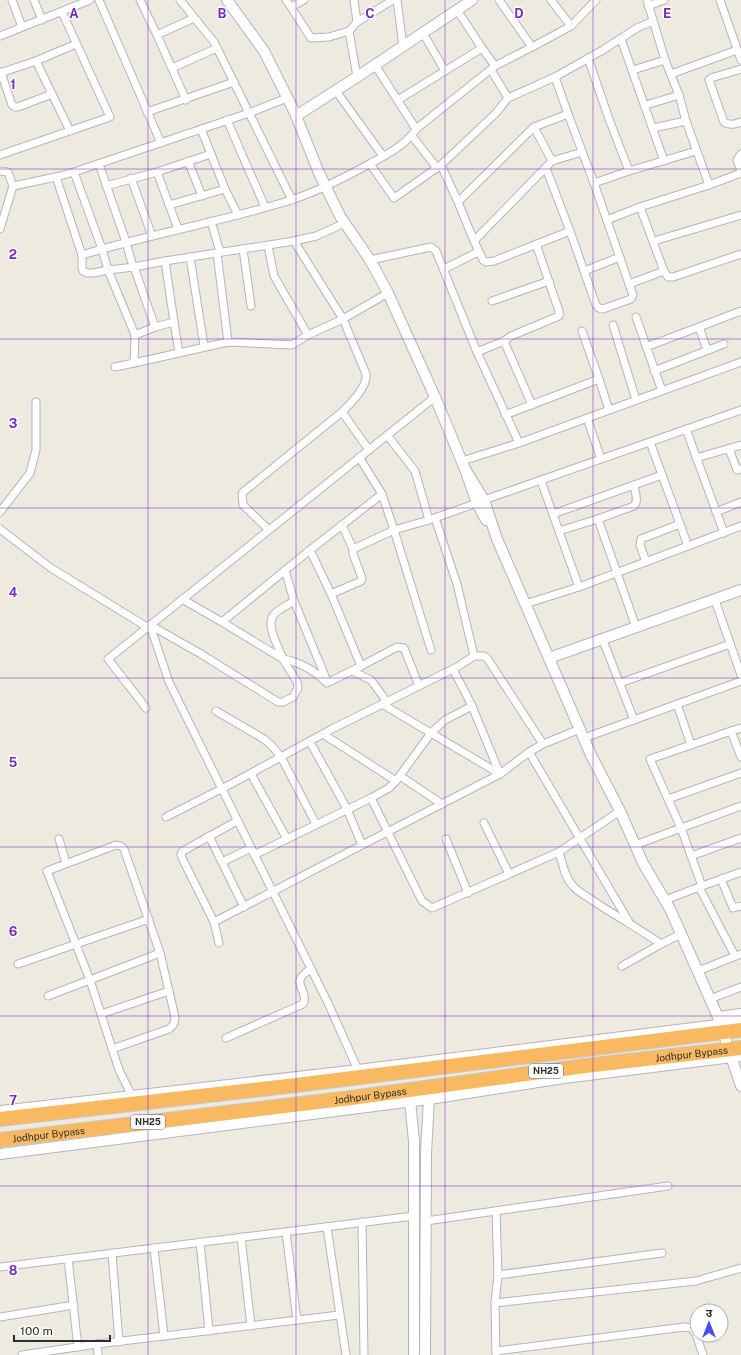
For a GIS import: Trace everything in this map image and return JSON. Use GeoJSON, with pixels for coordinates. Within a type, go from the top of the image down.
{"type":"FeatureCollection","features":[{"type":"Feature","properties":{"kind":"highway"},"geometry":{"type":"LineString","coordinates":[[0,1119],[296,1085],[721,1025],[741,1030]]}},
{"type":"Feature","properties":{"kind":"highway","name":"Jodhpur Bypass"},"geometry":{"type":"LineString","coordinates":[[0,1140],[297,1104],[585,1066],[736,1053]]}},
{"type":"Feature","properties":{"kind":"street"},"geometry":{"type":"LineString","coordinates":[[12,0],[22,27]]}},
{"type":"Feature","properties":{"kind":"street"},"geometry":{"type":"LineString","coordinates":[[34,0],[42,20]]}},
{"type":"Feature","properties":{"kind":"street"},"geometry":{"type":"LineString","coordinates":[[0,36],[90,0]]}},
{"type":"Feature","properties":{"kind":"street"},"geometry":{"type":"LineString","coordinates":[[99,0],[161,143]]}},
{"type":"Feature","properties":{"kind":"street"},"geometry":{"type":"LineString","coordinates":[[140,0],[186,100]]}},
{"type":"Feature","properties":{"kind":"street"},"geometry":{"type":"LineString","coordinates":[[180,0],[214,42],[292,200]]}},
{"type":"Feature","properties":{"kind":"street"},"geometry":{"type":"LineString","coordinates":[[227,0],[264,51],[296,116],[326,187],[345,224],[370,260],[388,293],[582,734],[635,845],[665,900],[698,970],[721,1025],[736,1053],[741,1086]]}},
{"type":"Feature","properties":{"kind":"street"},"geometry":{"type":"LineString","coordinates":[[286,0],[311,38],[329,37],[348,32],[357,22],[393,0]]}},
{"type":"Feature","properties":{"kind":"street"},"geometry":{"type":"LineString","coordinates":[[291,7],[304,0]]}},
{"type":"Feature","properties":{"kind":"street"},"geometry":{"type":"LineString","coordinates":[[354,0],[357,22]]}},
{"type":"Feature","properties":{"kind":"street"},"geometry":{"type":"LineString","coordinates":[[397,0],[403,46]]}},
{"type":"Feature","properties":{"kind":"street"},"geometry":{"type":"LineString","coordinates":[[296,116],[472,0]]}},
{"type":"Feature","properties":{"kind":"street"},"geometry":{"type":"LineString","coordinates":[[499,0],[532,47]]}},
{"type":"Feature","properties":{"kind":"street"},"geometry":{"type":"LineString","coordinates":[[551,0],[571,26]]}},
{"type":"Feature","properties":{"kind":"street"},"geometry":{"type":"LineString","coordinates":[[82,255],[126,242],[238,215],[292,200],[326,187],[370,164],[412,136],[416,129],[493,68],[571,26],[596,0]]}},
{"type":"Feature","properties":{"kind":"street"},"geometry":{"type":"LineString","coordinates":[[664,0],[648,3],[665,60],[679,95],[686,121],[709,185]]}},
{"type":"Feature","properties":{"kind":"street"},"geometry":{"type":"LineString","coordinates":[[720,0],[741,60]]}},
{"type":"Feature","properties":{"kind":"street"},"geometry":{"type":"LineString","coordinates":[[457,10],[482,48],[508,98]]}},
{"type":"Feature","properties":{"kind":"street"},"geometry":{"type":"LineString","coordinates":[[0,155],[110,117],[62,12]]}},
{"type":"Feature","properties":{"kind":"street"},"geometry":{"type":"LineString","coordinates":[[157,35],[194,18]]}},
{"type":"Feature","properties":{"kind":"street"},"geometry":{"type":"LineString","coordinates":[[370,164],[394,198],[439,167],[496,113],[508,98],[555,76],[653,20]]}},
{"type":"Feature","properties":{"kind":"street"},"geometry":{"type":"LineString","coordinates":[[348,32],[357,77]]}},
{"type":"Feature","properties":{"kind":"street"},"geometry":{"type":"LineString","coordinates":[[423,33],[445,71]]}},
{"type":"Feature","properties":{"kind":"street"},"geometry":{"type":"LineString","coordinates":[[621,39],[646,105],[664,161]]}},
{"type":"Feature","properties":{"kind":"street"},"geometry":{"type":"LineString","coordinates":[[52,94],[15,107],[12,105],[0,72],[36,61],[76,44]]}},
{"type":"Feature","properties":{"kind":"street"},"geometry":{"type":"LineString","coordinates":[[172,68],[217,48]]}},
{"type":"Feature","properties":{"kind":"street"},"geometry":{"type":"LineString","coordinates":[[398,100],[482,48]]}},
{"type":"Feature","properties":{"kind":"street"},"geometry":{"type":"LineString","coordinates":[[671,74],[737,50]]}},
{"type":"Feature","properties":{"kind":"street"},"geometry":{"type":"LineString","coordinates":[[588,58],[629,171]]}},
{"type":"Feature","properties":{"kind":"street"},"geometry":{"type":"LineString","coordinates":[[633,70],[665,60]]}},
{"type":"Feature","properties":{"kind":"street"},"geometry":{"type":"LineString","coordinates":[[36,61],[70,131]]}},
{"type":"Feature","properties":{"kind":"street"},"geometry":{"type":"LineString","coordinates":[[375,65],[416,129]]}},
{"type":"Feature","properties":{"kind":"street"},"geometry":{"type":"LineString","coordinates":[[741,69],[711,78],[709,80],[724,122],[733,124],[741,122]]}},
{"type":"Feature","properties":{"kind":"street"},"geometry":{"type":"LineString","coordinates":[[546,168],[596,305],[603,309],[632,299],[633,295],[620,257],[555,76]]}},
{"type":"Feature","properties":{"kind":"street"},"geometry":{"type":"LineString","coordinates":[[148,112],[234,82]]}},
{"type":"Feature","properties":{"kind":"street"},"geometry":{"type":"LineString","coordinates":[[336,91],[383,156]]}},
{"type":"Feature","properties":{"kind":"street"},"geometry":{"type":"LineString","coordinates":[[646,105],[679,95]]}},
{"type":"Feature","properties":{"kind":"street"},"geometry":{"type":"LineString","coordinates":[[12,186],[56,177],[99,164],[249,113],[287,98]]}},
{"type":"Feature","properties":{"kind":"street"},"geometry":{"type":"LineString","coordinates":[[458,202],[534,127],[568,114]]}},
{"type":"Feature","properties":{"kind":"street"},"geometry":{"type":"LineString","coordinates":[[227,120],[265,207]]}},
{"type":"Feature","properties":{"kind":"street"},"geometry":{"type":"LineString","coordinates":[[653,128],[686,121]]}},
{"type":"Feature","properties":{"kind":"street"},"geometry":{"type":"LineString","coordinates":[[534,127],[552,161]]}},
{"type":"Feature","properties":{"kind":"street"},"geometry":{"type":"LineString","coordinates":[[201,129],[225,189],[238,215]]}},
{"type":"Feature","properties":{"kind":"street"},"geometry":{"type":"LineString","coordinates":[[412,136],[439,167],[458,202],[478,252],[486,262],[494,261],[570,231]]}},
{"type":"Feature","properties":{"kind":"street"},"geometry":{"type":"LineString","coordinates":[[594,183],[696,151]]}},
{"type":"Feature","properties":{"kind":"street"},"geometry":{"type":"LineString","coordinates":[[474,241],[552,161],[582,152]]}},
{"type":"Feature","properties":{"kind":"street"},"geometry":{"type":"LineString","coordinates":[[106,186],[157,172],[211,154]]}},
{"type":"Feature","properties":{"kind":"street"},"geometry":{"type":"LineString","coordinates":[[607,220],[640,207],[709,185],[741,172],[737,160],[741,154]]}},
{"type":"Feature","properties":{"kind":"street"},"geometry":{"type":"LineString","coordinates":[[188,161],[202,196]]}},
{"type":"Feature","properties":{"kind":"street"},"geometry":{"type":"LineString","coordinates":[[99,164],[133,267],[155,326]]}},
{"type":"Feature","properties":{"kind":"street"},"geometry":{"type":"LineString","coordinates":[[0,171],[8,172],[12,186],[3,209],[0,230]]}},
{"type":"Feature","properties":{"kind":"street"},"geometry":{"type":"LineString","coordinates":[[74,172],[102,249],[108,270],[135,335],[134,363]]}},
{"type":"Feature","properties":{"kind":"street"},"geometry":{"type":"LineString","coordinates":[[157,172],[178,229]]}},
{"type":"Feature","properties":{"kind":"street"},"geometry":{"type":"LineString","coordinates":[[56,177],[82,255],[82,268],[83,271],[87,273],[190,258],[218,252],[268,246],[316,236],[345,224]]}},
{"type":"Feature","properties":{"kind":"street"},"geometry":{"type":"LineString","coordinates":[[131,178],[152,236]]}},
{"type":"Feature","properties":{"kind":"street"},"geometry":{"type":"LineString","coordinates":[[169,205],[225,189]]}},
{"type":"Feature","properties":{"kind":"street"},"geometry":{"type":"LineString","coordinates":[[640,207],[664,271],[668,277],[674,277],[741,254]]}},
{"type":"Feature","properties":{"kind":"street"},"geometry":{"type":"LineString","coordinates":[[654,241],[741,215]]}},
{"type":"Feature","properties":{"kind":"street"},"geometry":{"type":"LineString","coordinates":[[211,221],[218,252],[228,342]]}},
{"type":"Feature","properties":{"kind":"street"},"geometry":{"type":"LineString","coordinates":[[268,530],[243,505],[242,493],[342,412],[357,398],[367,376],[343,319],[294,241]]}},
{"type":"Feature","properties":{"kind":"street"},"geometry":{"type":"LineString","coordinates":[[477,352],[559,316],[559,311],[536,244]]}},
{"type":"Feature","properties":{"kind":"street"},"geometry":{"type":"LineString","coordinates":[[268,246],[274,276],[308,335]]}},
{"type":"Feature","properties":{"kind":"street"},"geometry":{"type":"LineString","coordinates":[[370,260],[431,247],[436,251],[477,352],[519,443]]}},
{"type":"Feature","properties":{"kind":"street"},"geometry":{"type":"LineString","coordinates":[[243,249],[251,306]]}},
{"type":"Feature","properties":{"kind":"street"},"geometry":{"type":"LineString","coordinates":[[444,269],[478,252]]}},
{"type":"Feature","properties":{"kind":"street"},"geometry":{"type":"LineString","coordinates":[[584,271],[620,257]]}},
{"type":"Feature","properties":{"kind":"street"},"geometry":{"type":"LineString","coordinates":[[190,258],[204,346]]}},
{"type":"Feature","properties":{"kind":"street"},"geometry":{"type":"LineString","coordinates":[[165,261],[179,353]]}},
{"type":"Feature","properties":{"kind":"street"},"geometry":{"type":"LineString","coordinates":[[629,284],[664,271]]}},
{"type":"Feature","properties":{"kind":"street"},"geometry":{"type":"LineString","coordinates":[[492,301],[549,281]]}},
{"type":"Feature","properties":{"kind":"street"},"geometry":{"type":"LineString","coordinates":[[116,367],[204,346],[228,342],[292,345],[308,335],[343,319],[388,293]]}},
{"type":"Feature","properties":{"kind":"street"},"geometry":{"type":"LineString","coordinates":[[646,347],[741,311]]}},
{"type":"Feature","properties":{"kind":"street"},"geometry":{"type":"LineString","coordinates":[[636,317],[662,391]]}},
{"type":"Feature","properties":{"kind":"street"},"geometry":{"type":"LineString","coordinates":[[135,335],[155,326],[174,322]]}},
{"type":"Feature","properties":{"kind":"street"},"geometry":{"type":"LineString","coordinates":[[613,326],[636,400]]}},
{"type":"Feature","properties":{"kind":"street"},"geometry":{"type":"LineString","coordinates":[[699,327],[707,350]]}},
{"type":"Feature","properties":{"kind":"street"},"geometry":{"type":"LineString","coordinates":[[582,331],[609,410]]}},
{"type":"Feature","properties":{"kind":"street"},"geometry":{"type":"LineString","coordinates":[[504,341],[532,405]]}},
{"type":"Feature","properties":{"kind":"street"},"geometry":{"type":"LineString","coordinates":[[654,370],[724,344]]}},
{"type":"Feature","properties":{"kind":"street"},"geometry":{"type":"LineString","coordinates":[[463,465],[519,443],[740,363],[741,370]]}},
{"type":"Feature","properties":{"kind":"street"},"geometry":{"type":"LineString","coordinates":[[505,415],[599,379]]}},
{"type":"Feature","properties":{"kind":"street"},"geometry":{"type":"LineString","coordinates":[[146,708],[108,659],[435,397]]}},
{"type":"Feature","properties":{"kind":"street"},"geometry":{"type":"LineString","coordinates":[[0,512],[30,472],[36,450],[36,402]]}},
{"type":"Feature","properties":{"kind":"street"},"geometry":{"type":"LineString","coordinates":[[353,549],[394,530],[432,519],[741,410]]}},
{"type":"Feature","properties":{"kind":"street"},"geometry":{"type":"LineString","coordinates":[[342,412],[369,450]]}},
{"type":"Feature","properties":{"kind":"street"},"geometry":{"type":"LineString","coordinates":[[587,418],[601,459]]}},
{"type":"Feature","properties":{"kind":"street"},"geometry":{"type":"LineString","coordinates":[[686,429],[724,533]]}},
{"type":"Feature","properties":{"kind":"street"},"geometry":{"type":"LineString","coordinates":[[387,435],[415,471],[457,584],[474,656]]}},
{"type":"Feature","properties":{"kind":"street"},"geometry":{"type":"LineString","coordinates":[[650,442],[688,546]]}},
{"type":"Feature","properties":{"kind":"street"},"geometry":{"type":"LineString","coordinates":[[696,458],[741,445]]}},
{"type":"Feature","properties":{"kind":"street"},"geometry":{"type":"LineString","coordinates":[[729,449],[737,470],[741,469]]}},
{"type":"Feature","properties":{"kind":"street"},"geometry":{"type":"LineString","coordinates":[[359,457],[382,494],[431,650]]}},
{"type":"Feature","properties":{"kind":"street"},"geometry":{"type":"LineString","coordinates":[[553,514],[662,475]]}},
{"type":"Feature","properties":{"kind":"street"},"geometry":{"type":"LineString","coordinates":[[541,481],[579,587]]}},
{"type":"Feature","properties":{"kind":"street"},"geometry":{"type":"LineString","coordinates":[[560,532],[634,506],[637,503],[637,500],[634,485]]}},
{"type":"Feature","properties":{"kind":"street"},"geometry":{"type":"LineString","coordinates":[[222,622],[310,550],[382,494]]}},
{"type":"Feature","properties":{"kind":"street"},"geometry":{"type":"LineString","coordinates":[[716,512],[741,502]]}},
{"type":"Feature","properties":{"kind":"street"},"geometry":{"type":"LineString","coordinates":[[598,518],[636,627]]}},
{"type":"Feature","properties":{"kind":"street"},"geometry":{"type":"LineString","coordinates":[[646,562],[640,545],[641,539],[680,524]]}},
{"type":"Feature","properties":{"kind":"street"},"geometry":{"type":"LineString","coordinates":[[332,594],[361,581],[362,578],[353,554],[353,549],[342,525]]}},
{"type":"Feature","properties":{"kind":"street"},"geometry":{"type":"LineString","coordinates":[[525,604],[579,587],[741,526]]}},
{"type":"Feature","properties":{"kind":"street"},"geometry":{"type":"LineString","coordinates":[[0,529],[51,568],[149,626],[201,654],[278,702],[283,702],[293,697],[298,688],[297,682],[283,659],[271,628],[271,622],[273,614],[294,601]]}},
{"type":"Feature","properties":{"kind":"street"},"geometry":{"type":"LineString","coordinates":[[310,550],[332,594],[361,666]]}},
{"type":"Feature","properties":{"kind":"street"},"geometry":{"type":"LineString","coordinates":[[285,570],[294,601],[327,683]]}},
{"type":"Feature","properties":{"kind":"street"},"geometry":{"type":"LineString","coordinates":[[550,660],[636,627],[741,590]]}},
{"type":"Feature","properties":{"kind":"street"},"geometry":{"type":"LineString","coordinates":[[550,660],[604,643],[741,594]]}},
{"type":"Feature","properties":{"kind":"street"},"geometry":{"type":"LineString","coordinates":[[182,600],[283,659],[291,660],[312,670],[327,683]]}},
{"type":"Feature","properties":{"kind":"street"},"geometry":{"type":"LineString","coordinates":[[716,603],[741,675]]}},
{"type":"Feature","properties":{"kind":"street"},"geometry":{"type":"LineString","coordinates":[[149,626],[169,682],[311,969],[358,1070]]}},
{"type":"Feature","properties":{"kind":"street"},"geometry":{"type":"LineString","coordinates":[[604,643],[634,720]]}},
{"type":"Feature","properties":{"kind":"street"},"geometry":{"type":"LineString","coordinates":[[620,683],[730,644]]}},
{"type":"Feature","properties":{"kind":"street"},"geometry":{"type":"LineString","coordinates":[[327,683],[397,647],[402,647],[404,648],[420,686]]}},
{"type":"Feature","properties":{"kind":"street"},"geometry":{"type":"LineString","coordinates":[[166,817],[251,774],[323,734],[420,686],[474,656],[484,656],[487,658],[542,744]]}},
{"type":"Feature","properties":{"kind":"street"},"geometry":{"type":"LineString","coordinates":[[452,669],[472,706],[500,774]]}},
{"type":"Feature","properties":{"kind":"street"},"geometry":{"type":"LineString","coordinates":[[352,671],[371,680],[385,703],[431,733],[500,774]]}},
{"type":"Feature","properties":{"kind":"street"},"geometry":{"type":"LineString","coordinates":[[214,922],[500,774],[542,744],[634,720],[741,681]]}},
{"type":"Feature","properties":{"kind":"street"},"geometry":{"type":"LineString","coordinates":[[677,704],[691,745]]}},
{"type":"Feature","properties":{"kind":"street"},"geometry":{"type":"LineString","coordinates":[[254,855],[371,798],[388,788],[398,778],[431,733],[445,720],[472,706]]}},
{"type":"Feature","properties":{"kind":"street"},"geometry":{"type":"LineString","coordinates":[[216,710],[264,739],[272,746],[281,757],[316,824]]}},
{"type":"Feature","properties":{"kind":"street"},"geometry":{"type":"LineString","coordinates":[[698,970],[738,955],[701,886],[681,828],[650,760],[741,728]]}},
{"type":"Feature","properties":{"kind":"street"},"geometry":{"type":"LineString","coordinates":[[731,731],[741,757]]}},
{"type":"Feature","properties":{"kind":"street"},"geometry":{"type":"LineString","coordinates":[[323,734],[442,804]]}},
{"type":"Feature","properties":{"kind":"street"},"geometry":{"type":"LineString","coordinates":[[310,742],[347,809],[362,845]]}},
{"type":"Feature","properties":{"kind":"street"},"geometry":{"type":"LineString","coordinates":[[529,752],[628,922]]}},
{"type":"Feature","properties":{"kind":"street"},"geometry":{"type":"LineString","coordinates":[[668,799],[741,773]]}},
{"type":"Feature","properties":{"kind":"street"},"geometry":{"type":"LineString","coordinates":[[251,774],[287,839]]}},
{"type":"Feature","properties":{"kind":"street"},"geometry":{"type":"LineString","coordinates":[[371,798],[422,901],[432,908],[559,852],[620,811]]}},
{"type":"Feature","properties":{"kind":"street"},"geometry":{"type":"LineString","coordinates":[[635,845],[741,806]]}},
{"type":"Feature","properties":{"kind":"street"},"geometry":{"type":"LineString","coordinates":[[219,943],[214,922],[181,854],[183,850],[237,821]]}},
{"type":"Feature","properties":{"kind":"street"},"geometry":{"type":"LineString","coordinates":[[484,823],[509,874]]}},
{"type":"Feature","properties":{"kind":"street"},"geometry":{"type":"LineString","coordinates":[[208,836],[244,906]]}},
{"type":"Feature","properties":{"kind":"street"},"geometry":{"type":"LineString","coordinates":[[691,856],[741,838]]}},
{"type":"Feature","properties":{"kind":"street"},"geometry":{"type":"LineString","coordinates":[[58,839],[66,863]]}},
{"type":"Feature","properties":{"kind":"street"},"geometry":{"type":"LineString","coordinates":[[446,839],[468,893]]}},
{"type":"Feature","properties":{"kind":"street"},"geometry":{"type":"LineString","coordinates":[[112,1049],[172,1028],[175,1016],[160,953],[124,849],[121,846],[112,846],[47,871],[90,980],[112,1049],[119,1070],[132,1096]]}},
{"type":"Feature","properties":{"kind":"street"},"geometry":{"type":"LineString","coordinates":[[222,862],[251,848]]}},
{"type":"Feature","properties":{"kind":"street"},"geometry":{"type":"LineString","coordinates":[[559,852],[569,881],[573,886],[661,944]]}},
{"type":"Feature","properties":{"kind":"street"},"geometry":{"type":"LineString","coordinates":[[665,900],[741,872]]}},
{"type":"Feature","properties":{"kind":"street"},"geometry":{"type":"LineString","coordinates":[[721,879],[733,908],[741,906]]}},
{"type":"Feature","properties":{"kind":"street"},"geometry":{"type":"LineString","coordinates":[[18,964],[149,919]]}},
{"type":"Feature","properties":{"kind":"street"},"geometry":{"type":"LineString","coordinates":[[622,966],[681,934]]}},
{"type":"Feature","properties":{"kind":"street"},"geometry":{"type":"LineString","coordinates":[[48,996],[160,953]]}},
{"type":"Feature","properties":{"kind":"street"},"geometry":{"type":"LineString","coordinates":[[226,1038],[303,1004],[304,999],[299,980],[305,972],[311,969]]}},
{"type":"Feature","properties":{"kind":"street"},"geometry":{"type":"LineString","coordinates":[[710,999],[741,987]]}},
{"type":"Feature","properties":{"kind":"street"},"geometry":{"type":"LineString","coordinates":[[101,1014],[169,991]]}},
{"type":"Feature","properties":{"kind":"street"},"geometry":{"type":"LineString","coordinates":[[721,1025],[741,1014]]}},
{"type":"Feature","properties":{"kind":"street"},"geometry":{"type":"LineString","coordinates":[[0,1110],[358,1070],[741,1022]]}},
{"type":"Feature","properties":{"kind":"street"},"geometry":{"type":"LineString","coordinates":[[0,1154],[410,1101],[736,1053]]}},
{"type":"Feature","properties":{"kind":"street"},"geometry":{"type":"LineString","coordinates":[[425,1355],[426,1154],[429,1098]]}},
{"type":"Feature","properties":{"kind":"street"},"geometry":{"type":"LineString","coordinates":[[410,1101],[414,1140],[414,1355]]}},
{"type":"Feature","properties":{"kind":"street"},"geometry":{"type":"LineString","coordinates":[[426,1221],[668,1186]]}},
{"type":"Feature","properties":{"kind":"street"},"geometry":{"type":"LineString","coordinates":[[496,1211],[498,1275],[495,1303],[496,1353],[684,1327],[691,1328],[694,1331],[703,1355]]}},
{"type":"Feature","properties":{"kind":"street"},"geometry":{"type":"LineString","coordinates":[[0,1267],[414,1216]]}},
{"type":"Feature","properties":{"kind":"street"},"geometry":{"type":"LineString","coordinates":[[362,1222],[364,1355]]}},
{"type":"Feature","properties":{"kind":"street"},"geometry":{"type":"LineString","coordinates":[[327,1227],[346,1355]]}},
{"type":"Feature","properties":{"kind":"street"},"geometry":{"type":"LineString","coordinates":[[286,1232],[297,1320]]}},
{"type":"Feature","properties":{"kind":"street"},"geometry":{"type":"LineString","coordinates":[[241,1237],[251,1326]]}},
{"type":"Feature","properties":{"kind":"street"},"geometry":{"type":"LineString","coordinates":[[200,1242],[209,1331]]}},
{"type":"Feature","properties":{"kind":"street"},"geometry":{"type":"LineString","coordinates":[[154,1248],[164,1336]]}},
{"type":"Feature","properties":{"kind":"street"},"geometry":{"type":"LineString","coordinates":[[112,1253],[120,1342]]}},
{"type":"Feature","properties":{"kind":"street"},"geometry":{"type":"LineString","coordinates":[[498,1275],[662,1253]]}},
{"type":"Feature","properties":{"kind":"street"},"geometry":{"type":"LineString","coordinates":[[68,1259],[78,1347]]}},
{"type":"Feature","properties":{"kind":"street"},"geometry":{"type":"LineString","coordinates":[[495,1303],[696,1281],[741,1268]]}},
{"type":"Feature","properties":{"kind":"street"},"geometry":{"type":"LineString","coordinates":[[0,1317],[74,1305]]}},
{"type":"Feature","properties":{"kind":"street"},"geometry":{"type":"LineString","coordinates":[[22,1355],[97,1344],[339,1315]]}},
{"type":"Feature","properties":{"kind":"street"},"geometry":{"type":"LineString","coordinates":[[97,1344],[98,1355]]}}]}
